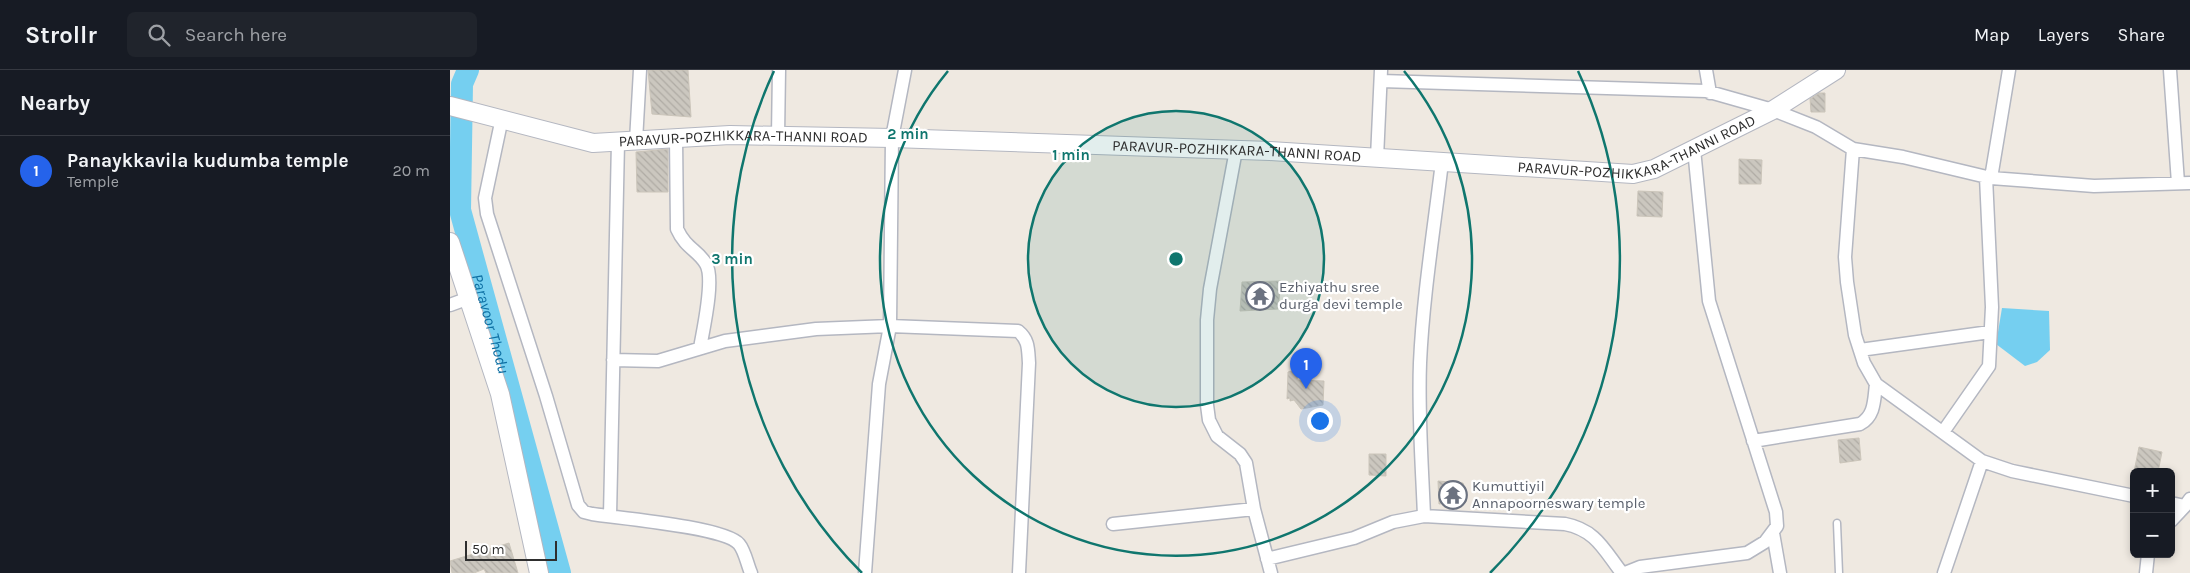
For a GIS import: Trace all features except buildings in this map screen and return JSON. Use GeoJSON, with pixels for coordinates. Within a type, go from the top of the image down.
{"type":"FeatureCollection","features":[{"type":"Feature","properties":{"kind":"main road","name":"PARAVUR-POZHIKKARA-THANNI ROAD"},"geometry":{"type":"LineString","coordinates":[[450,106],[593,143],[730,135],[892,138],[1236,150],[1633,174],[1654,169],[1773,110],[1836,70]]}},
{"type":"Feature","properties":{"kind":"main road"},"geometry":{"type":"LineString","coordinates":[[450,242],[500,394],[539,573]]}},
{"type":"Feature","properties":{"kind":"street"},"geometry":{"type":"LineString","coordinates":[[636,141],[640,70]]}},
{"type":"Feature","properties":{"kind":"street"},"geometry":{"type":"LineString","coordinates":[[778,70],[778,136]]}},
{"type":"Feature","properties":{"kind":"street"},"geometry":{"type":"LineString","coordinates":[[865,573],[879,384],[890,326],[892,138],[905,70]]}},
{"type":"Feature","properties":{"kind":"street"},"geometry":{"type":"LineString","coordinates":[[1706,70],[1710,93]]}},
{"type":"Feature","properties":{"kind":"street"},"geometry":{"type":"LineString","coordinates":[[1943,432],[1987,371],[1992,307],[1989,177],[2009,70]]}},
{"type":"Feature","properties":{"kind":"street"},"geometry":{"type":"LineString","coordinates":[[1377,158],[1381,75],[1696,90],[1773,110],[1816,127],[1853,149],[1904,157],[1989,177],[2094,186],[2184,183],[2170,70]]}},
{"type":"Feature","properties":{"kind":"street"},"geometry":{"type":"LineString","coordinates":[[498,117],[485,198],[489,220],[546,396],[578,505],[584,512],[725,535],[740,545],[751,573]]}},
{"type":"Feature","properties":{"kind":"street"},"geometry":{"type":"LineString","coordinates":[[676,138],[677,229],[682,241],[702,258],[709,271],[700,348]]}},
{"type":"Feature","properties":{"kind":"street"},"geometry":{"type":"LineString","coordinates":[[610,516],[618,142]]}},
{"type":"Feature","properties":{"kind":"street"},"geometry":{"type":"LineString","coordinates":[[1694,149],[1709,301],[1777,519],[1773,534],[1780,573]]}},
{"type":"Feature","properties":{"kind":"street"},"geometry":{"type":"LineString","coordinates":[[1853,149],[1846,257],[1847,282],[1860,350],[1864,363],[1876,384],[1982,460],[2012,471],[2130,495]]}},
{"type":"Feature","properties":{"kind":"street"},"geometry":{"type":"LineString","coordinates":[[1236,150],[1210,289],[1207,320],[1209,420],[1217,436],[1240,454],[1246,463],[1254,509],[1271,573]]}},
{"type":"Feature","properties":{"kind":"street"},"geometry":{"type":"LineString","coordinates":[[1424,516],[1419,419],[1420,363],[1426,287],[1442,162]]}},
{"type":"Feature","properties":{"kind":"street"},"geometry":{"type":"LineString","coordinates":[[450,305],[468,298]]}},
{"type":"Feature","properties":{"kind":"street"},"geometry":{"type":"LineString","coordinates":[[613,360],[658,361],[725,340],[816,329],[890,326],[1018,331],[1025,336],[1028,344],[1029,363],[1019,573]]}},
{"type":"Feature","properties":{"kind":"street"},"geometry":{"type":"LineString","coordinates":[[1860,350],[1990,332]]}},
{"type":"Feature","properties":{"kind":"street"},"geometry":{"type":"LineString","coordinates":[[1753,441],[1860,424],[1868,420],[1871,414],[1876,384]]}},
{"type":"Feature","properties":{"kind":"street"},"geometry":{"type":"LineString","coordinates":[[1944,573],[1982,460]]}},
{"type":"Feature","properties":{"kind":"street"},"geometry":{"type":"LineString","coordinates":[[2175,517],[2187,502]]}},
{"type":"Feature","properties":{"kind":"street"},"geometry":{"type":"LineString","coordinates":[[1113,524],[1254,509]]}},
{"type":"Feature","properties":{"kind":"street"},"geometry":{"type":"LineString","coordinates":[[1267,559],[1354,538],[1394,522],[1424,516],[1565,524],[1580,527],[1590,532],[1623,573],[1640,567],[1747,553],[1765,542],[1773,534]]}},
{"type":"Feature","properties":{"kind":"street"},"geometry":{"type":"LineString","coordinates":[[2146,573],[2148,558]]}},
{"type":"Feature","properties":{"kind":"lane"},"geometry":{"type":"LineString","coordinates":[[1837,523],[1839,573]]}},
{"type":"Feature","properties":{"kind":"water"},"geometry":{"type":"Polygon","coordinates":[[[2002,308],[2049,311],[2050,350],[2037,362],[2025,366],[1996,344],[2002,308]]]}},
{"type":"Feature","properties":{"kind":"waterway","name":"Paravoor Thodu"},"geometry":{"type":"LineString","coordinates":[[468,70],[462,84],[460,210],[560,573]]}},
{"type":"Feature","properties":{"kind":"place","name":"Ezhiyathu sree durga devi temple"},"geometry":{"type":"Point","coordinates":[1260,296]}},
{"type":"Feature","properties":{"kind":"place","name":"Panaykkavila kudumba temple"},"geometry":{"type":"Point","coordinates":[1306,389]}},
{"type":"Feature","properties":{"kind":"place","name":"Kumuttiyil Annapoorneswary temple"},"geometry":{"type":"Point","coordinates":[1453,495]}}]}
